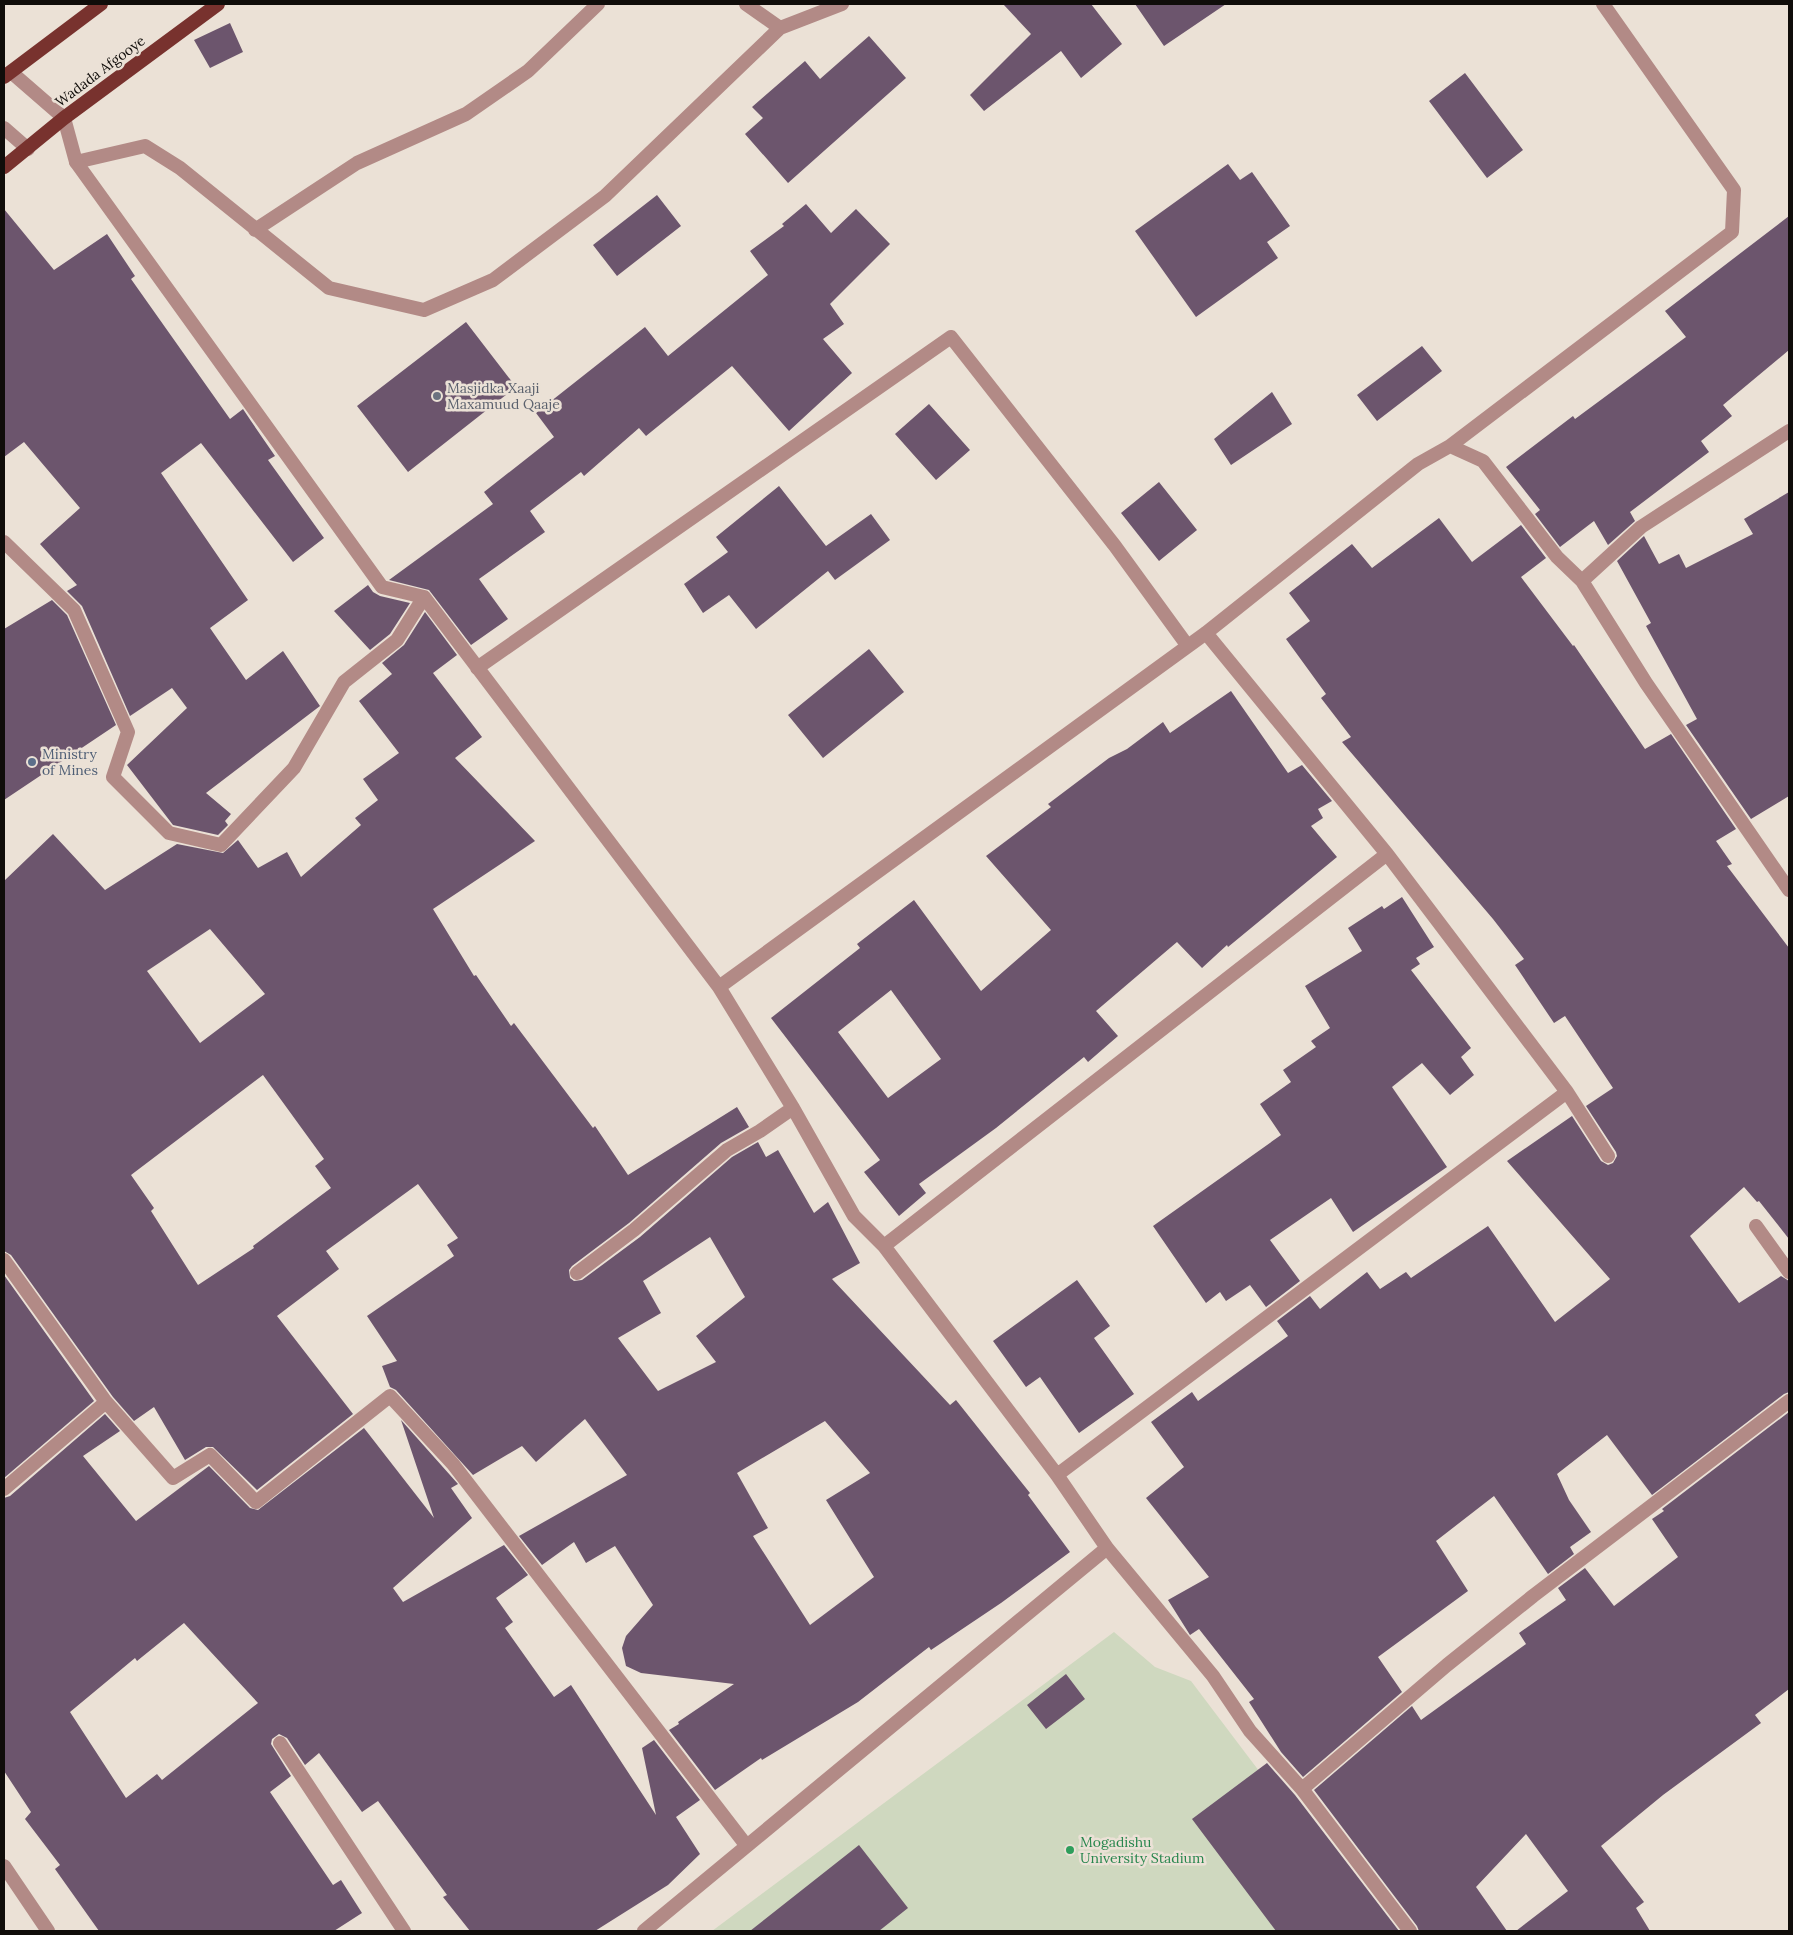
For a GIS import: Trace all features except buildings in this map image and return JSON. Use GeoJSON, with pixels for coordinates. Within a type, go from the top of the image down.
{"type":"FeatureCollection","features":[{"type":"Feature","properties":{"kind":"highway"},"geometry":{"type":"LineString","coordinates":[[8,75],[101,4]]}},
{"type":"Feature","properties":{"kind":"highway","name":"Wadada Afgooye"},"geometry":{"type":"LineString","coordinates":[[4,167],[64,118],[218,4]]}},
{"type":"Feature","properties":{"kind":"street"},"geometry":{"type":"LineString","coordinates":[[256,230],[357,163],[466,114],[528,71],[598,4]]}},
{"type":"Feature","properties":{"kind":"street"},"geometry":{"type":"LineString","coordinates":[[746,4],[780,28]]}},
{"type":"Feature","properties":{"kind":"street"},"geometry":{"type":"LineString","coordinates":[[76,162],[145,146],[180,168],[329,288],[424,310],[493,280],[605,196],[780,28],[842,4]]}},
{"type":"Feature","properties":{"kind":"street"},"geometry":{"type":"LineString","coordinates":[[719,987],[1206,633],[1418,464],[1450,446],[1732,232],[1734,190],[1603,4]]}},
{"type":"Feature","properties":{"kind":"street"},"geometry":{"type":"LineString","coordinates":[[8,75],[64,118],[76,162],[382,587],[424,597],[719,987],[793,1108],[854,1216],[884,1246],[1056,1475],[1106,1548],[1213,1676],[1250,1732],[1302,1789],[1410,1931]]}},
{"type":"Feature","properties":{"kind":"street"},"geometry":{"type":"LineString","coordinates":[[4,128],[28,149]]}},
{"type":"Feature","properties":{"kind":"street"},"geometry":{"type":"LineString","coordinates":[[477,668],[951,338],[1115,546],[1187,645]]}},
{"type":"Feature","properties":{"kind":"street"},"geometry":{"type":"LineString","coordinates":[[1582,581],[1641,527],[1789,431]]}},
{"type":"Feature","properties":{"kind":"street"},"geometry":{"type":"LineString","coordinates":[[1450,446],[1483,461],[1557,557],[1582,581],[1646,683],[1789,890]]}},
{"type":"Feature","properties":{"kind":"street"},"geometry":{"type":"LineString","coordinates":[[4,542],[74,610],[128,732],[113,777],[169,833],[221,845],[294,768],[344,682],[397,640],[424,597]]}},
{"type":"Feature","properties":{"kind":"street"},"geometry":{"type":"LineString","coordinates":[[1206,633],[1387,854],[1567,1092],[1608,1156]]}},
{"type":"Feature","properties":{"kind":"street"},"geometry":{"type":"LineString","coordinates":[[884,1246],[1387,854]]}},
{"type":"Feature","properties":{"kind":"street"},"geometry":{"type":"LineString","coordinates":[[1056,1475],[1567,1092]]}},
{"type":"Feature","properties":{"kind":"street"},"geometry":{"type":"LineString","coordinates":[[577,1273],[634,1230],[727,1150],[760,1131],[793,1108]]}},
{"type":"Feature","properties":{"kind":"street"},"geometry":{"type":"LineString","coordinates":[[1756,1226],[1789,1272]]}},
{"type":"Feature","properties":{"kind":"street"},"geometry":{"type":"LineString","coordinates":[[4,1260],[106,1402],[173,1478],[210,1455],[256,1502],[390,1396],[453,1464],[746,1845]]}},
{"type":"Feature","properties":{"kind":"street"},"geometry":{"type":"LineString","coordinates":[[1302,1789],[1447,1665],[1533,1596],[1789,1401]]}},
{"type":"Feature","properties":{"kind":"street"},"geometry":{"type":"LineString","coordinates":[[4,1489],[106,1402]]}},
{"type":"Feature","properties":{"kind":"street"},"geometry":{"type":"LineString","coordinates":[[644,1931],[1106,1548]]}},
{"type":"Feature","properties":{"kind":"street"},"geometry":{"type":"LineString","coordinates":[[280,1743],[404,1931]]}},
{"type":"Feature","properties":{"kind":"street"},"geometry":{"type":"LineString","coordinates":[[4,1866],[48,1931]]}},
{"type":"Feature","properties":{"kind":"green space","name":"Mogadishu University Stadium"},"geometry":{"type":"Polygon","coordinates":[[[1114,1632],[1155,1667],[1191,1681],[1380,1931],[712,1931],[1114,1632]]]}},
{"type":"Feature","properties":{"kind":"place","name":"Masjidka Xaaji Maxamuud Qaaje"},"geometry":{"type":"Point","coordinates":[437,396]}},
{"type":"Feature","properties":{"kind":"place","name":"Ministry of Mines"},"geometry":{"type":"Point","coordinates":[32,762]}},
{"type":"Feature","properties":{"kind":"place","name":"Mogadishu University Stadium"},"geometry":{"type":"Point","coordinates":[1070,1850]}}]}
